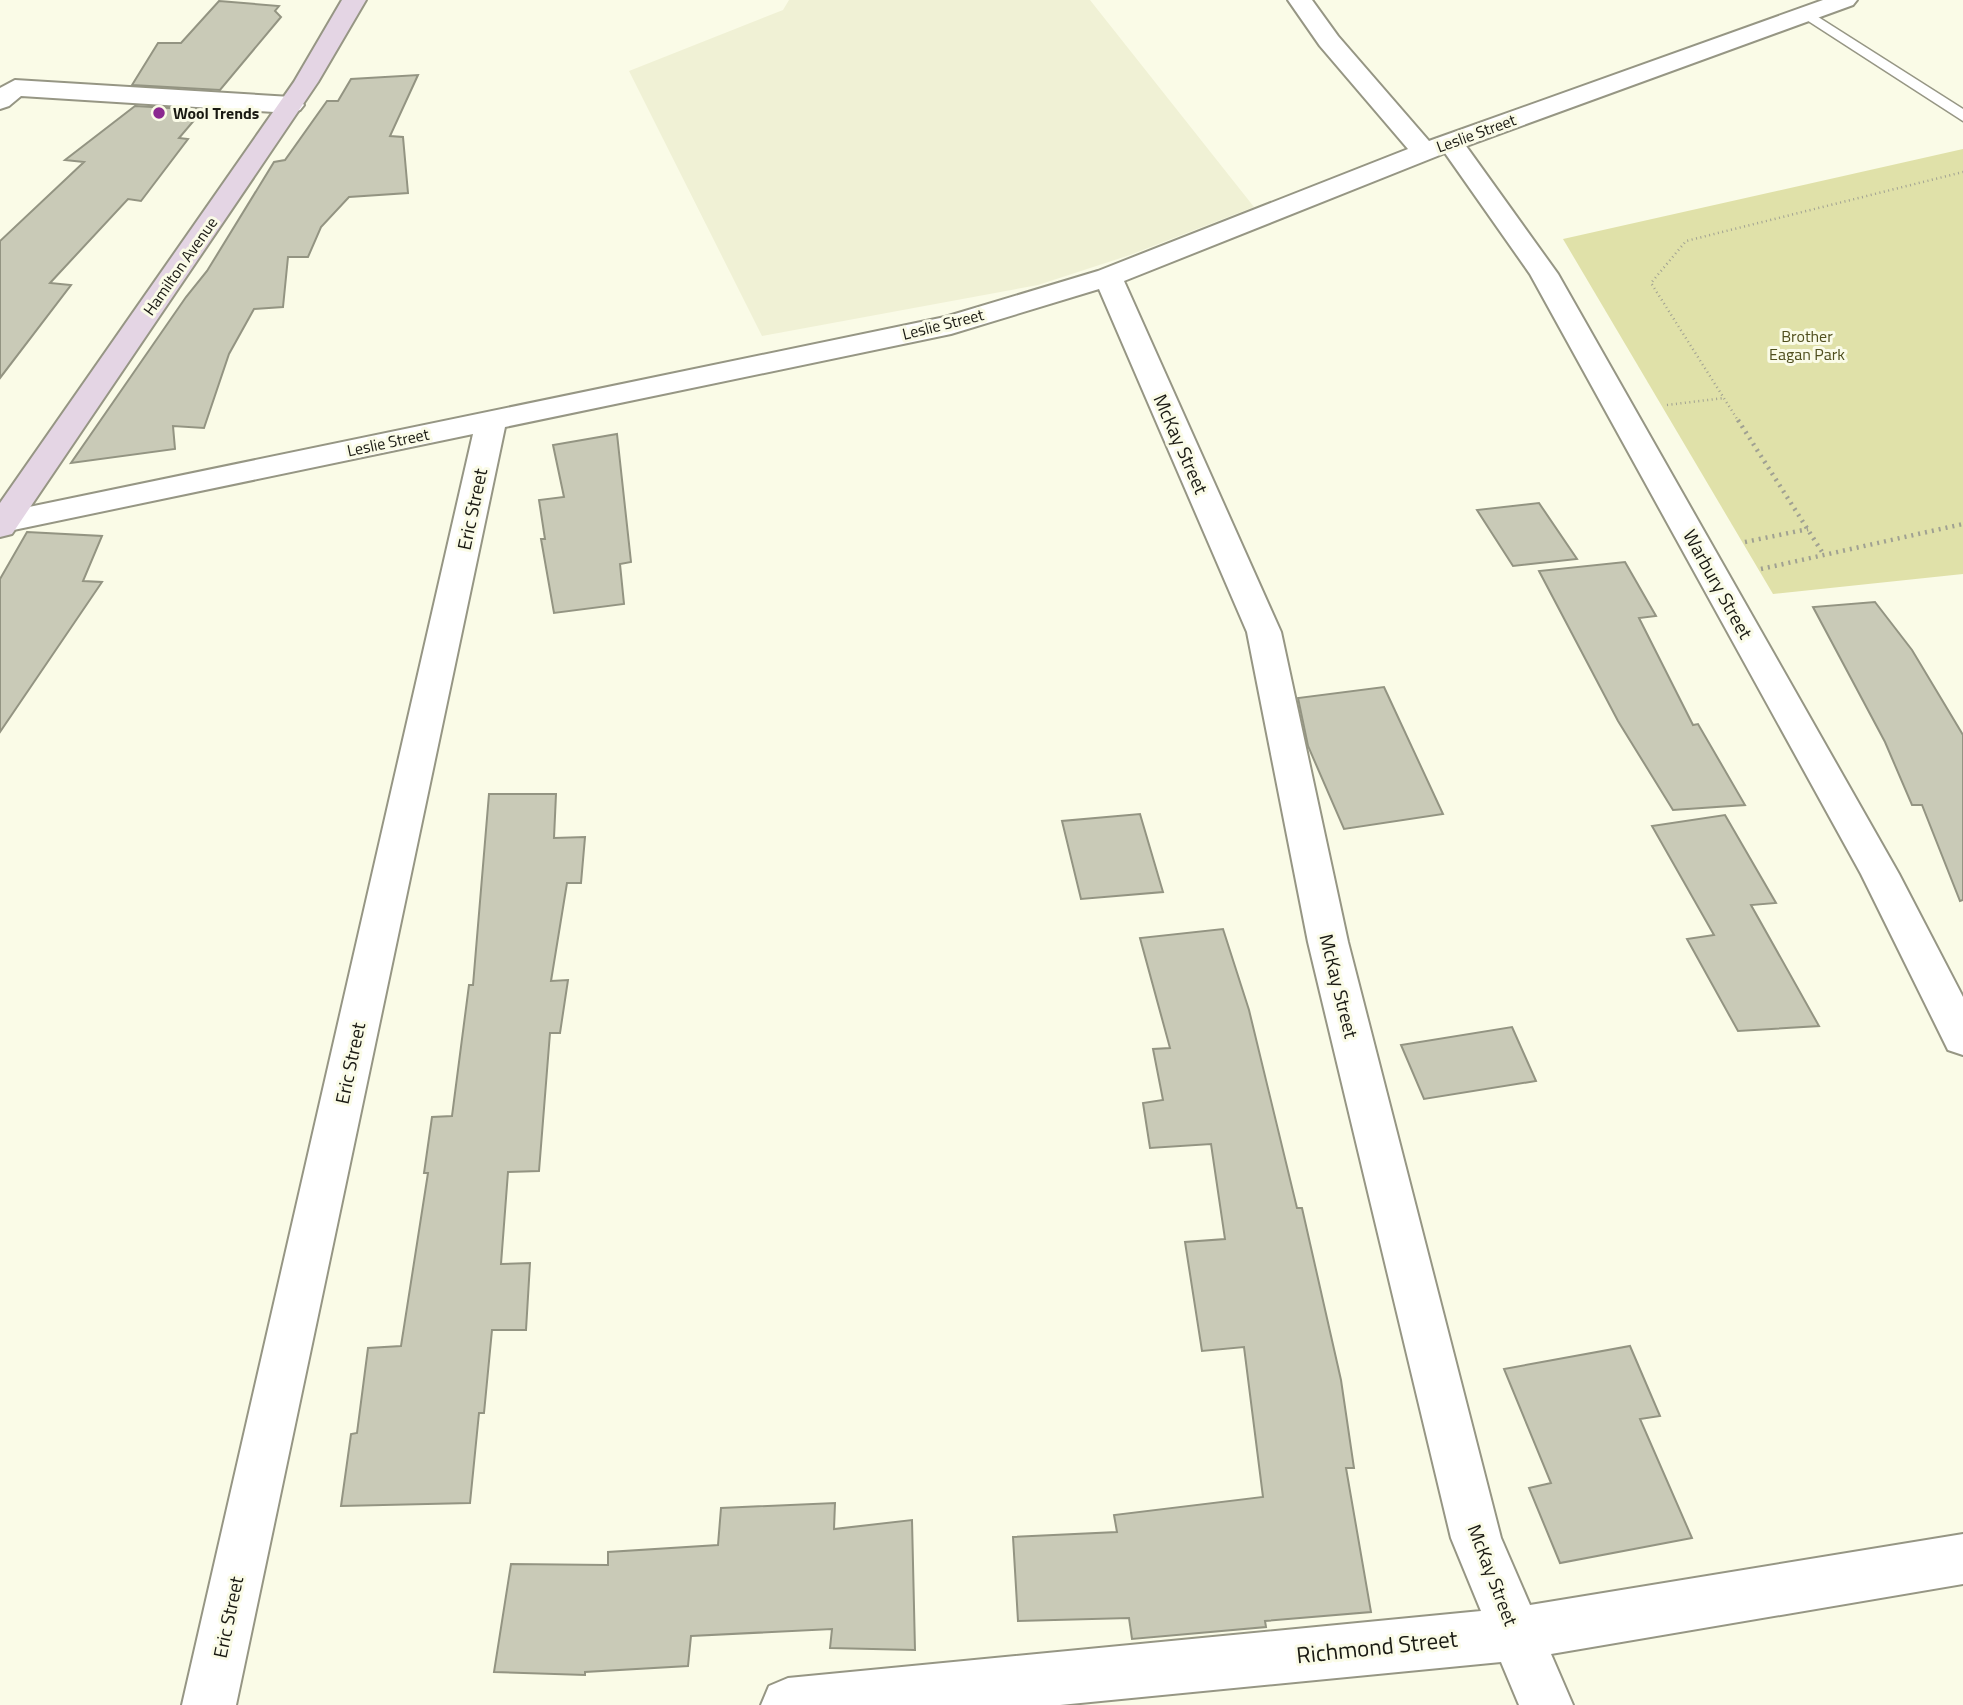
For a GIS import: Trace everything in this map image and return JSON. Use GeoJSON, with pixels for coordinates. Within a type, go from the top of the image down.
{"type":"FeatureCollection","features":[{"type":"Feature","properties":{"kind":"street","name":"Hamilton Avenue"},"geometry":{"type":"LineString","coordinates":[[2,525],[291,105],[354,0]]}},
{"type":"Feature","properties":{"kind":"street","name":"Warbury Street"},"geometry":{"type":"LineString","coordinates":[[1300,0],[1329,41],[1437,148],[1544,274],[1880,874],[1963,1038]]}},
{"type":"Feature","properties":{"kind":"street","name":"Leslie Street"},"geometry":{"type":"LineString","coordinates":[[2,525],[951,324],[1108,277],[1437,148],[1804,12],[1845,0]]}},
{"type":"Feature","properties":{"kind":"street"},"geometry":{"type":"LineString","coordinates":[[0,101],[15,88],[291,105]]}},
{"type":"Feature","properties":{"kind":"street","name":"McKay Street"},"geometry":{"type":"LineString","coordinates":[[1108,277],[1264,632],[1328,942],[1476,1538],[1546,1705]]}},
{"type":"Feature","properties":{"kind":"street","name":"Eric Street"},"geometry":{"type":"LineString","coordinates":[[209,1705],[491,421]]}},
{"type":"Feature","properties":{"kind":"street","name":"Richmond Street"},"geometry":{"type":"LineString","coordinates":[[788,1705],[1516,1634],[1963,1559]]}},
{"type":"Feature","properties":{"kind":"lane"},"geometry":{"type":"LineString","coordinates":[[1804,12],[1963,116]]}},
{"type":"Feature","properties":{"kind":"path"},"geometry":{"type":"LineString","coordinates":[[1824,555],[1651,283],[1686,240],[1963,172]]}},
{"type":"Feature","properties":{"kind":"path"},"geometry":{"type":"LineString","coordinates":[[1621,411],[1724,398]]}},
{"type":"Feature","properties":{"kind":"path"},"geometry":{"type":"LineString","coordinates":[[1707,566],[1824,555],[1963,524]]}},
{"type":"Feature","properties":{"kind":"path"},"geometry":{"type":"LineString","coordinates":[[1707,566],[1808,529]]}},
{"type":"Feature","properties":{"kind":"shaded area"},"geometry":{"type":"Polygon","coordinates":[[[789,0],[1090,0],[1254,207],[1130,255],[1038,285],[762,336],[629,71],[783,10],[789,0]]]}},
{"type":"Feature","properties":{"kind":"green space","name":"Brother Eagan Park"},"geometry":{"type":"Polygon","coordinates":[[[1963,149],[1963,574],[1773,594],[1563,239],[1963,149]]]}},
{"type":"Feature","properties":{"kind":"building"},"geometry":{"type":"Polygon","coordinates":[[[219,1],[279,6],[275,11],[281,17],[220,90],[132,85],[158,43],[181,43],[219,1]]]}},
{"type":"Feature","properties":{"kind":"building"},"geometry":{"type":"Polygon","coordinates":[[[418,75],[390,136],[403,137],[408,193],[349,197],[321,227],[308,257],[288,257],[283,307],[254,309],[229,354],[204,428],[173,426],[175,449],[71,463],[186,297],[207,271],[274,162],[285,160],[327,101],[338,101],[351,79],[418,75]]]}},
{"type":"Feature","properties":{"kind":"building"},"geometry":{"type":"Polygon","coordinates":[[[135,106],[203,110],[179,138],[188,139],[141,201],[128,199],[50,283],[71,285],[0,378],[0,241],[84,162],[65,160],[135,106]]]}},
{"type":"Feature","properties":{"kind":"building"},"geometry":{"type":"Polygon","coordinates":[[[617,434],[631,562],[620,564],[624,604],[554,613],[541,539],[545,539],[539,500],[564,497],[553,445],[617,434]]]}},
{"type":"Feature","properties":{"kind":"building"},"geometry":{"type":"Polygon","coordinates":[[[1539,503],[1577,559],[1513,566],[1477,510],[1539,503]]]}},
{"type":"Feature","properties":{"kind":"building"},"geometry":{"type":"Polygon","coordinates":[[[27,532],[102,536],[83,581],[102,582],[0,732],[0,579],[27,532]]]}},
{"type":"Feature","properties":{"kind":"building"},"geometry":{"type":"Polygon","coordinates":[[[1625,562],[1656,616],[1639,618],[1693,725],[1698,724],[1745,805],[1673,810],[1618,721],[1539,571],[1625,562]]]}},
{"type":"Feature","properties":{"kind":"building"},"geometry":{"type":"Polygon","coordinates":[[[1875,602],[1912,650],[1963,735],[1963,900],[1960,901],[1922,805],[1912,805],[1885,742],[1813,607],[1875,602]]]}},
{"type":"Feature","properties":{"kind":"building"},"geometry":{"type":"Polygon","coordinates":[[[1384,687],[1443,814],[1344,829],[1308,746],[1298,698],[1384,687]]]}},
{"type":"Feature","properties":{"kind":"building"},"geometry":{"type":"Polygon","coordinates":[[[489,794],[556,794],[554,838],[585,837],[581,883],[567,883],[551,981],[568,980],[560,1033],[550,1033],[539,1171],[508,1172],[501,1264],[530,1263],[526,1330],[492,1330],[484,1413],[479,1413],[470,1503],[341,1506],[351,1434],[357,1433],[368,1348],[401,1346],[428,1173],[424,1173],[432,1117],[452,1116],[469,985],[473,985],[489,794]]]}},
{"type":"Feature","properties":{"kind":"building"},"geometry":{"type":"Polygon","coordinates":[[[1140,814],[1163,892],[1081,899],[1062,821],[1140,814]]]}},
{"type":"Feature","properties":{"kind":"building"},"geometry":{"type":"Polygon","coordinates":[[[1725,815],[1776,903],[1751,905],[1819,1026],[1738,1031],[1687,939],[1714,935],[1652,826],[1725,815]]]}},
{"type":"Feature","properties":{"kind":"building"},"geometry":{"type":"Polygon","coordinates":[[[1223,929],[1249,1010],[1297,1208],[1302,1208],[1341,1380],[1354,1468],[1346,1468],[1371,1612],[1265,1621],[1266,1627],[1132,1639],[1129,1618],[1018,1621],[1013,1537],[1117,1532],[1114,1515],[1263,1497],[1244,1347],[1202,1351],[1185,1242],[1225,1239],[1211,1144],[1150,1148],[1143,1103],[1163,1100],[1153,1049],[1170,1048],[1140,938],[1223,929]]]}},
{"type":"Feature","properties":{"kind":"building"},"geometry":{"type":"Polygon","coordinates":[[[1512,1027],[1536,1081],[1424,1099],[1401,1045],[1512,1027]]]}},
{"type":"Feature","properties":{"kind":"building"},"geometry":{"type":"Polygon","coordinates":[[[1630,1346],[1660,1416],[1640,1419],[1692,1538],[1560,1563],[1529,1488],[1551,1483],[1504,1369],[1630,1346]]]}},
{"type":"Feature","properties":{"kind":"building"},"geometry":{"type":"Polygon","coordinates":[[[835,1503],[834,1529],[912,1520],[915,1650],[830,1648],[832,1629],[691,1636],[688,1666],[585,1672],[585,1675],[494,1672],[511,1564],[608,1565],[608,1552],[718,1545],[721,1508],[835,1503]]]}},
{"type":"Feature","properties":{"kind":"place","name":"Wool Trends"},"geometry":{"type":"Point","coordinates":[159,113]}}]}
